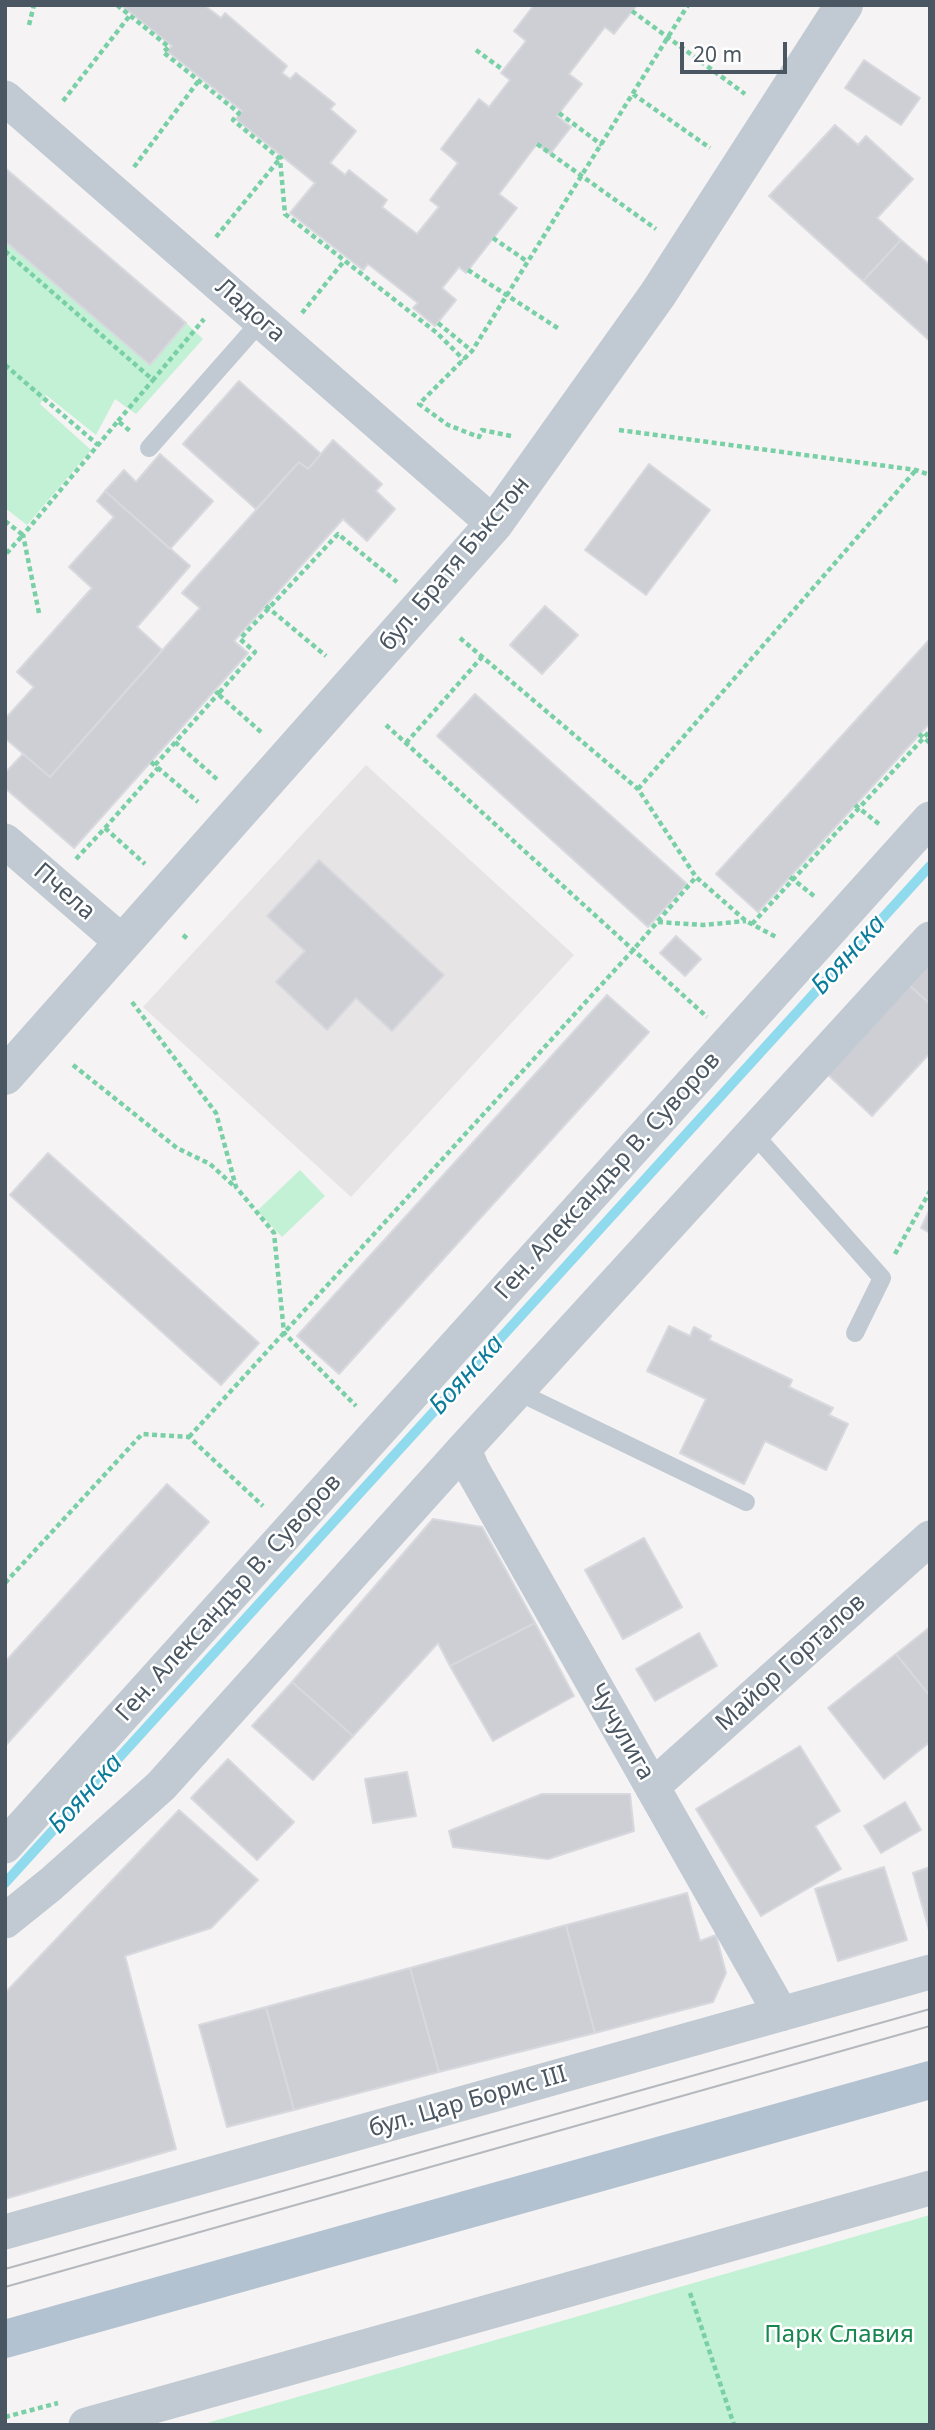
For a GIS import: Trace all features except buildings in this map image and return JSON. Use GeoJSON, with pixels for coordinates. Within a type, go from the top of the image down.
{"type":"FeatureCollection","features":[{"type":"Feature","properties":{"kind":"main road"},"geometry":{"type":"LineString","coordinates":[[5,2339],[930,2080]]}},
{"type":"Feature","properties":{"kind":"street","name":"бул. Братя Бъкстон"},"geometry":{"type":"LineString","coordinates":[[5,1076],[494,524],[658,293],[844,5]]}},
{"type":"Feature","properties":{"kind":"street","name":"Ладога"},"geometry":{"type":"LineString","coordinates":[[5,98],[494,524]]}},
{"type":"Feature","properties":{"kind":"street","name":"Ген. Александър В. Суворов"},"geometry":{"type":"LineString","coordinates":[[5,1846],[930,819]]}},
{"type":"Feature","properties":{"kind":"street","name":"Пчела"},"geometry":{"type":"LineString","coordinates":[[5,841],[123,943]]}},
{"type":"Feature","properties":{"kind":"street"},"geometry":{"type":"LineString","coordinates":[[5,1921],[162,1786],[516,1391],[930,939]]}},
{"type":"Feature","properties":{"kind":"street","name":"Чучулига"},"geometry":{"type":"LineString","coordinates":[[464,1449],[472,1469],[781,2014]]}},
{"type":"Feature","properties":{"kind":"street","name":"Майор Горталов"},"geometry":{"type":"LineString","coordinates":[[652,1787],[930,1538]]}},
{"type":"Feature","properties":{"kind":"street","name":"бул. Цар Борис III"},"geometry":{"type":"LineString","coordinates":[[5,2232],[930,1972]]}},
{"type":"Feature","properties":{"kind":"street"},"geometry":{"type":"LineString","coordinates":[[86,2425],[930,2189]]}},
{"type":"Feature","properties":{"kind":"lane"},"geometry":{"type":"LineString","coordinates":[[149,449],[271,329]]}},
{"type":"Feature","properties":{"kind":"lane"},"geometry":{"type":"LineString","coordinates":[[753,1133],[882,1278],[855,1333]]}},
{"type":"Feature","properties":{"kind":"lane"},"geometry":{"type":"LineString","coordinates":[[516,1391],[746,1502]]}},
{"type":"Feature","properties":{"kind":"path"},"geometry":{"type":"LineString","coordinates":[[29,25],[34,5]]}},
{"type":"Feature","properties":{"kind":"path"},"geometry":{"type":"LineString","coordinates":[[117,5],[169,47],[163,52],[200,79],[239,113],[233,120],[281,157],[285,214],[437,333],[464,360]]}},
{"type":"Feature","properties":{"kind":"path"},"geometry":{"type":"LineString","coordinates":[[520,438],[482,430],[479,437],[448,425],[419,404],[472,351],[688,5]]}},
{"type":"Feature","properties":{"kind":"path"},"geometry":{"type":"LineString","coordinates":[[632,11],[746,94]]}},
{"type":"Feature","properties":{"kind":"path"},"geometry":{"type":"LineString","coordinates":[[41,130],[130,15]]}},
{"type":"Feature","properties":{"kind":"path"},"geometry":{"type":"LineString","coordinates":[[476,50],[503,70]]}},
{"type":"Feature","properties":{"kind":"path"},"geometry":{"type":"LineString","coordinates":[[115,193],[200,79]]}},
{"type":"Feature","properties":{"kind":"path"},"geometry":{"type":"LineString","coordinates":[[633,94],[711,149]]}},
{"type":"Feature","properties":{"kind":"path"},"geometry":{"type":"LineString","coordinates":[[559,113],[602,145]]}},
{"type":"Feature","properties":{"kind":"path"},"geometry":{"type":"LineString","coordinates":[[537,144],[658,230]]}},
{"type":"Feature","properties":{"kind":"path"},"geometry":{"type":"LineString","coordinates":[[195,263],[281,157]]}},
{"type":"Feature","properties":{"kind":"path"},"geometry":{"type":"LineString","coordinates":[[493,238],[528,262]]}},
{"type":"Feature","properties":{"kind":"path"},"geometry":{"type":"LineString","coordinates":[[5,251],[153,380]]}},
{"type":"Feature","properties":{"kind":"path"},"geometry":{"type":"LineString","coordinates":[[271,329],[344,261]]}},
{"type":"Feature","properties":{"kind":"path"},"geometry":{"type":"LineString","coordinates":[[468,270],[559,329]]}},
{"type":"Feature","properties":{"kind":"path"},"geometry":{"type":"LineString","coordinates":[[387,295],[392,290]]}},
{"type":"Feature","properties":{"kind":"path"},"geometry":{"type":"LineString","coordinates":[[438,323],[472,351]]}},
{"type":"Feature","properties":{"kind":"path"},"geometry":{"type":"LineString","coordinates":[[5,555],[198,325]]}},
{"type":"Feature","properties":{"kind":"path"},"geometry":{"type":"LineString","coordinates":[[5,365],[98,445]]}},
{"type":"Feature","properties":{"kind":"path"},"geometry":{"type":"LineString","coordinates":[[118,421],[149,449]]}},
{"type":"Feature","properties":{"kind":"path"},"geometry":{"type":"LineString","coordinates":[[619,430],[916,470],[930,475]]}},
{"type":"Feature","properties":{"kind":"path"},"geometry":{"type":"LineString","coordinates":[[638,789],[916,470]]}},
{"type":"Feature","properties":{"kind":"path"},"geometry":{"type":"LineString","coordinates":[[5,521],[23,535],[39,613]]}},
{"type":"Feature","properties":{"kind":"path"},"geometry":{"type":"LineString","coordinates":[[79,855],[105,828],[216,692],[255,652],[240,639],[336,532],[400,585]]}},
{"type":"Feature","properties":{"kind":"path"},"geometry":{"type":"LineString","coordinates":[[267,607],[334,662]]}},
{"type":"Feature","properties":{"kind":"path"},"geometry":{"type":"LineString","coordinates":[[460,638],[638,789],[696,877],[749,923],[808,954]]}},
{"type":"Feature","properties":{"kind":"path"},"geometry":{"type":"LineString","coordinates":[[406,743],[482,657]]}},
{"type":"Feature","properties":{"kind":"path"},"geometry":{"type":"LineString","coordinates":[[216,692],[266,736]]}},
{"type":"Feature","properties":{"kind":"path"},"geometry":{"type":"LineString","coordinates":[[386,725],[731,1039]]}},
{"type":"Feature","properties":{"kind":"path"},"geometry":{"type":"LineString","coordinates":[[658,922],[703,925],[749,923],[921,736],[930,731]]}},
{"type":"Feature","properties":{"kind":"path"},"geometry":{"type":"LineString","coordinates":[[921,736],[930,743]]}},
{"type":"Feature","properties":{"kind":"path"},"geometry":{"type":"LineString","coordinates":[[175,743],[221,784]]}},
{"type":"Feature","properties":{"kind":"path"},"geometry":{"type":"LineString","coordinates":[[155,765],[203,806]]}},
{"type":"Feature","properties":{"kind":"path"},"geometry":{"type":"LineString","coordinates":[[857,806],[889,833]]}},
{"type":"Feature","properties":{"kind":"path"},"geometry":{"type":"LineString","coordinates":[[105,828],[145,865]]}},
{"type":"Feature","properties":{"kind":"path"},"geometry":{"type":"LineString","coordinates":[[190,1437],[634,949],[696,877]]}},
{"type":"Feature","properties":{"kind":"path"},"geometry":{"type":"LineString","coordinates":[[792,878],[824,904]]}},
{"type":"Feature","properties":{"kind":"path"},"geometry":{"type":"LineString","coordinates":[[183,935],[189,940]]}},
{"type":"Feature","properties":{"kind":"path"},"geometry":{"type":"LineString","coordinates":[[132,1002],[216,1113],[236,1187]]}},
{"type":"Feature","properties":{"kind":"path"},"geometry":{"type":"LineString","coordinates":[[73,1065],[177,1148],[211,1164],[236,1187],[274,1233],[284,1333],[380,1430]]}},
{"type":"Feature","properties":{"kind":"path"},"geometry":{"type":"LineString","coordinates":[[882,1278],[930,1191]]}},
{"type":"Feature","properties":{"kind":"path"},"geometry":{"type":"LineString","coordinates":[[5,1583],[142,1434],[190,1437],[289,1530]]}},
{"type":"Feature","properties":{"kind":"path"},"geometry":{"type":"LineString","coordinates":[[681,2258],[685,2278],[734,2425]]}},
{"type":"Feature","properties":{"kind":"shaded area"},"geometry":{"type":"Polygon","coordinates":[[[366,765],[574,955],[351,1197],[143,1007],[366,765]]]}},
{"type":"Feature","properties":{"kind":"green space"},"geometry":{"type":"Polygon","coordinates":[[[5,241],[150,365],[186,323],[203,339],[136,414],[115,399],[96,435],[46,395],[40,404],[91,450],[27,525],[5,508],[5,241]]]}},
{"type":"Feature","properties":{"kind":"green space"},"geometry":{"type":"Polygon","coordinates":[[[300,1170],[325,1196],[282,1237],[257,1211],[300,1170]]]}},
{"type":"Feature","properties":{"kind":"green space","name":"Парк Славия"},"geometry":{"type":"Polygon","coordinates":[[[930,2215],[930,2425],[200,2425],[930,2215]]]}},
{"type":"Feature","properties":{"kind":"waterway","name":"Боянска"},"geometry":{"type":"LineString","coordinates":[[5,1883],[930,866]]}},
{"type":"Feature","properties":{"kind":"tram line"},"geometry":{"type":"LineString","coordinates":[[5,2269],[930,2009]]}},
{"type":"Feature","properties":{"kind":"tram line"},"geometry":{"type":"LineString","coordinates":[[5,2287],[930,2026]]}}]}
